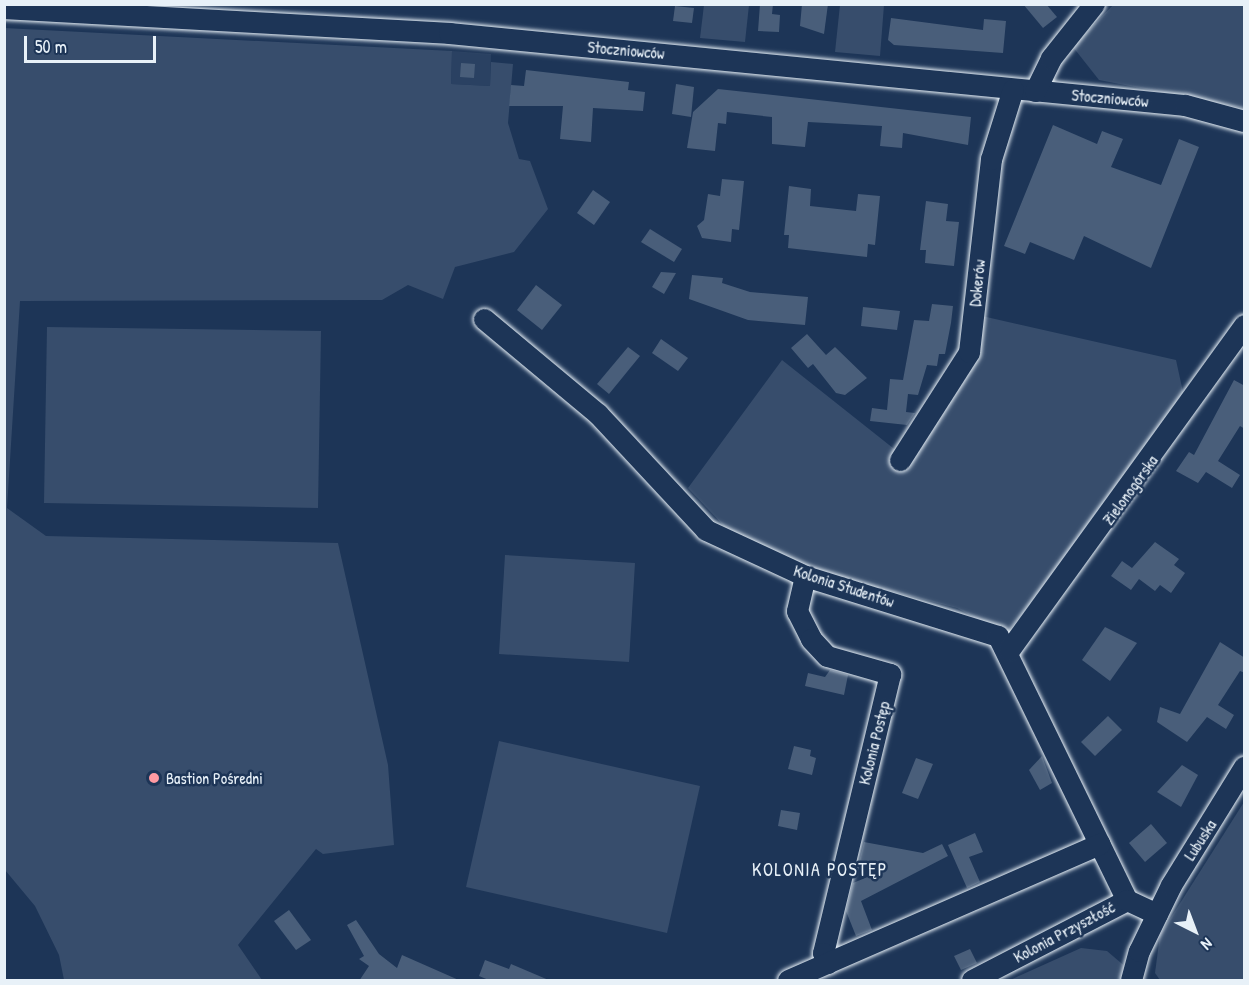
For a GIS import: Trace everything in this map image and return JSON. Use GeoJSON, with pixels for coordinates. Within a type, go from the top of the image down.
{"type":"FeatureCollection","features":[{"type":"Feature","properties":{"kind":"street"},"geometry":{"type":"LineString","coordinates":[[1035,91],[1051,58],[1089,6]]}},
{"type":"Feature","properties":{"kind":"street","name":"Stoczniowców"},"geometry":{"type":"LineString","coordinates":[[4,8],[449,33],[1185,105],[1245,121]]}},
{"type":"Feature","properties":{"kind":"street","name":"Dokerów"},"geometry":{"type":"LineString","coordinates":[[900,460],[969,352],[991,159],[1013,89]]}},
{"type":"Feature","properties":{"kind":"street","name":"Kolonia Studentów"},"geometry":{"type":"LineString","coordinates":[[484,319],[598,414],[688,516],[706,530],[805,576],[987,629],[1010,651],[1127,900]]}},
{"type":"Feature","properties":{"kind":"street","name":"Zielonogórska"},"geometry":{"type":"LineString","coordinates":[[1010,651],[1245,325]]}},
{"type":"Feature","properties":{"kind":"street","name":"Kolonia Postęp"},"geometry":{"type":"LineString","coordinates":[[805,576],[797,611],[811,639],[827,656],[890,674],[823,953],[828,963]]}},
{"type":"Feature","properties":{"kind":"street","name":"Lubuska"},"geometry":{"type":"LineString","coordinates":[[1131,981],[1157,914],[1245,767]]}},
{"type":"Feature","properties":{"kind":"street"},"geometry":{"type":"LineString","coordinates":[[788,981],[1100,844]]}},
{"type":"Feature","properties":{"kind":"street","name":"Kolonia Przyszłość"},"geometry":{"type":"LineString","coordinates":[[972,981],[1127,900],[1157,914]]}},
{"type":"Feature","properties":{"kind":"shaded area"},"geometry":{"type":"Polygon","coordinates":[[[704,5],[749,5],[745,42],[700,38],[704,5]]]}},
{"type":"Feature","properties":{"kind":"shaded area"},"geometry":{"type":"Polygon","coordinates":[[[840,5],[884,5],[880,56],[835,52],[840,5]]]}},
{"type":"Feature","properties":{"kind":"shaded area"},"geometry":{"type":"Polygon","coordinates":[[[1113,5],[1244,5],[1244,108],[1099,80],[1073,47],[1113,5]]]}},
{"type":"Feature","properties":{"kind":"shaded area"},"geometry":{"type":"Polygon","coordinates":[[[4,28],[452,51],[451,84],[490,86],[491,62],[513,64],[508,123],[519,159],[530,161],[548,209],[514,252],[455,267],[443,299],[408,285],[382,300],[20,301],[7,508],[46,536],[338,543],[388,765],[394,845],[323,854],[316,849],[238,945],[262,980],[64,980],[59,955],[35,906],[5,870],[4,28]]]}},
{"type":"Feature","properties":{"kind":"shaded area"},"geometry":{"type":"Polygon","coordinates":[[[452,51],[491,54],[490,86],[451,84],[452,51]]]}},
{"type":"Feature","properties":{"kind":"shaded area"},"geometry":{"type":"Polygon","coordinates":[[[982,316],[1176,360],[1183,392],[1122,487],[1006,634],[957,608],[781,563],[739,542],[688,488],[782,360],[898,452],[982,316]]]}},
{"type":"Feature","properties":{"kind":"shaded area"},"geometry":{"type":"Polygon","coordinates":[[[47,327],[321,331],[318,508],[44,503],[47,327]]]}},
{"type":"Feature","properties":{"kind":"shaded area"},"geometry":{"type":"Polygon","coordinates":[[[505,555],[635,563],[629,662],[499,654],[505,555]]]}},
{"type":"Feature","properties":{"kind":"shaded area"},"geometry":{"type":"Polygon","coordinates":[[[499,741],[700,786],[667,933],[466,887],[499,741]]]}},
{"type":"Feature","properties":{"kind":"shaded area"},"geometry":{"type":"Polygon","coordinates":[[[1244,802],[1244,980],[1160,980],[1155,973],[1160,935],[1244,802]]]}},
{"type":"Feature","properties":{"kind":"shaded area"},"geometry":{"type":"Polygon","coordinates":[[[1081,948],[1107,951],[1141,980],[1010,980],[1081,948]]]}},
{"type":"Feature","properties":{"kind":"building"},"geometry":{"type":"Polygon","coordinates":[[[760,4],[773,4],[772,14],[780,15],[779,32],[758,31],[760,4]]]}},
{"type":"Feature","properties":{"kind":"building"},"geometry":{"type":"Polygon","coordinates":[[[802,4],[828,4],[824,34],[800,26],[802,4]]]}},
{"type":"Feature","properties":{"kind":"building"},"geometry":{"type":"Polygon","coordinates":[[[1023,4],[1046,4],[1057,17],[1043,28],[1023,4]]]}},
{"type":"Feature","properties":{"kind":"building"},"geometry":{"type":"Polygon","coordinates":[[[675,6],[694,8],[692,23],[673,21],[675,6]]]}},
{"type":"Feature","properties":{"kind":"building"},"geometry":{"type":"Polygon","coordinates":[[[891,18],[983,30],[984,19],[1006,21],[1003,53],[894,45],[888,40],[891,18]]]}},
{"type":"Feature","properties":{"kind":"building"},"geometry":{"type":"Polygon","coordinates":[[[461,63],[475,64],[474,78],[460,77],[461,63]]]}},
{"type":"Feature","properties":{"kind":"building"},"geometry":{"type":"Polygon","coordinates":[[[526,70],[629,82],[628,90],[645,92],[643,111],[593,108],[591,142],[560,139],[563,106],[509,106],[511,85],[524,86],[526,70]]]}},
{"type":"Feature","properties":{"kind":"building"},"geometry":{"type":"Polygon","coordinates":[[[676,84],[694,87],[691,117],[672,114],[676,84]]]}},
{"type":"Feature","properties":{"kind":"building"},"geometry":{"type":"Polygon","coordinates":[[[718,89],[971,117],[968,145],[903,133],[902,148],[880,146],[882,126],[808,122],[805,147],[772,144],[772,117],[727,112],[726,124],[718,123],[715,151],[687,148],[693,112],[718,89]]]}},
{"type":"Feature","properties":{"kind":"building"},"geometry":{"type":"Polygon","coordinates":[[[1053,125],[1097,144],[1102,131],[1123,139],[1111,167],[1161,185],[1179,139],[1199,147],[1151,268],[1084,236],[1074,260],[1030,242],[1025,254],[1004,246],[1053,125]]]}},
{"type":"Feature","properties":{"kind":"building"},"geometry":{"type":"Polygon","coordinates":[[[722,179],[744,181],[739,230],[732,229],[731,242],[702,238],[697,226],[704,220],[708,194],[720,196],[722,179]]]}},
{"type":"Feature","properties":{"kind":"building"},"geometry":{"type":"Polygon","coordinates":[[[789,186],[811,189],[810,206],[856,211],[858,194],[880,196],[875,245],[868,244],[867,257],[788,248],[789,235],[784,235],[789,186]]]}},
{"type":"Feature","properties":{"kind":"building"},"geometry":{"type":"Polygon","coordinates":[[[593,190],[610,202],[594,225],[577,213],[593,190]]]}},
{"type":"Feature","properties":{"kind":"building"},"geometry":{"type":"Polygon","coordinates":[[[926,201],[948,204],[946,221],[959,222],[954,266],[925,263],[926,250],[920,250],[926,201]]]}},
{"type":"Feature","properties":{"kind":"building"},"geometry":{"type":"Polygon","coordinates":[[[650,229],[682,249],[674,262],[641,242],[650,229]]]}},
{"type":"Feature","properties":{"kind":"building"},"geometry":{"type":"Polygon","coordinates":[[[661,272],[676,273],[664,294],[652,287],[661,272]]]}},
{"type":"Feature","properties":{"kind":"building"},"geometry":{"type":"Polygon","coordinates":[[[692,275],[723,278],[722,283],[750,292],[808,297],[805,325],[748,320],[689,299],[692,275]]]}},
{"type":"Feature","properties":{"kind":"building"},"geometry":{"type":"Polygon","coordinates":[[[536,285],[562,305],[542,330],[517,310],[536,285]]]}},
{"type":"Feature","properties":{"kind":"building"},"geometry":{"type":"Polygon","coordinates":[[[932,304],[953,306],[951,323],[945,354],[939,354],[937,366],[927,365],[918,395],[908,394],[906,412],[915,413],[907,425],[870,421],[872,408],[887,410],[890,379],[903,380],[914,320],[929,321],[932,304]]]}},
{"type":"Feature","properties":{"kind":"building"},"geometry":{"type":"Polygon","coordinates":[[[863,307],[900,311],[897,330],[861,326],[863,307]]]}},
{"type":"Feature","properties":{"kind":"building"},"geometry":{"type":"Polygon","coordinates":[[[807,334],[826,355],[835,347],[867,378],[845,395],[836,393],[813,364],[808,368],[791,348],[807,334]]]}},
{"type":"Feature","properties":{"kind":"building"},"geometry":{"type":"Polygon","coordinates":[[[661,339],[688,358],[678,371],[652,353],[661,339]]]}},
{"type":"Feature","properties":{"kind":"building"},"geometry":{"type":"Polygon","coordinates":[[[628,347],[640,356],[609,394],[597,384],[628,347]]]}},
{"type":"Feature","properties":{"kind":"building"},"geometry":{"type":"Polygon","coordinates":[[[1234,380],[1245,386],[1245,429],[1240,426],[1218,461],[1240,475],[1232,488],[1206,472],[1198,483],[1176,471],[1189,452],[1194,455],[1234,380]]]}},
{"type":"Feature","properties":{"kind":"building"},"geometry":{"type":"Polygon","coordinates":[[[1155,542],[1179,559],[1174,565],[1185,573],[1171,593],[1160,585],[1155,591],[1139,579],[1131,590],[1111,576],[1122,561],[1132,568],[1155,542]]]}},
{"type":"Feature","properties":{"kind":"building"},"geometry":{"type":"Polygon","coordinates":[[[1105,627],[1137,643],[1110,681],[1082,660],[1105,627]]]}},
{"type":"Feature","properties":{"kind":"building"},"geometry":{"type":"Polygon","coordinates":[[[1220,642],[1245,658],[1245,673],[1240,671],[1218,705],[1234,715],[1226,729],[1207,717],[1187,742],[1157,722],[1160,707],[1180,714],[1220,642]]]}},
{"type":"Feature","properties":{"kind":"building"},"geometry":{"type":"Polygon","coordinates":[[[830,670],[848,675],[844,695],[805,686],[808,673],[825,677],[830,670]]]}},
{"type":"Feature","properties":{"kind":"building"},"geometry":{"type":"Polygon","coordinates":[[[1108,716],[1122,730],[1095,756],[1081,742],[1108,716]]]}},
{"type":"Feature","properties":{"kind":"building"},"geometry":{"type":"Polygon","coordinates":[[[794,746],[811,750],[810,756],[816,758],[812,775],[788,769],[794,746]]]}},
{"type":"Feature","properties":{"kind":"building"},"geometry":{"type":"Polygon","coordinates":[[[1042,756],[1052,783],[1040,790],[1029,770],[1042,756]]]}},
{"type":"Feature","properties":{"kind":"building"},"geometry":{"type":"Polygon","coordinates":[[[916,758],[933,764],[918,799],[902,793],[916,758]]]}},
{"type":"Feature","properties":{"kind":"building"},"geometry":{"type":"Polygon","coordinates":[[[1182,765],[1198,775],[1181,807],[1157,792],[1182,765]]]}},
{"type":"Feature","properties":{"kind":"building"},"geometry":{"type":"Polygon","coordinates":[[[781,810],[800,813],[797,830],[778,826],[781,810]]]}},
{"type":"Feature","properties":{"kind":"building"},"geometry":{"type":"Polygon","coordinates":[[[1151,824],[1167,843],[1145,862],[1129,843],[1151,824]]]}},
{"type":"Feature","properties":{"kind":"building"},"geometry":{"type":"Polygon","coordinates":[[[975,833],[983,852],[969,857],[980,882],[967,888],[948,845],[975,833]]]}},
{"type":"Feature","properties":{"kind":"building"},"geometry":{"type":"Polygon","coordinates":[[[864,842],[923,853],[942,844],[948,856],[861,901],[872,930],[856,936],[846,911],[853,883],[887,869],[859,862],[864,842]]]}},
{"type":"Feature","properties":{"kind":"building"},"geometry":{"type":"Polygon","coordinates":[[[289,910],[311,940],[296,950],[274,921],[289,910]]]}},
{"type":"Feature","properties":{"kind":"building"},"geometry":{"type":"Polygon","coordinates":[[[356,920],[379,954],[397,968],[402,955],[461,981],[359,981],[369,966],[359,959],[364,956],[347,925],[356,920]]]}},
{"type":"Feature","properties":{"kind":"building"},"geometry":{"type":"Polygon","coordinates":[[[970,949],[977,963],[961,970],[954,956],[970,949]]]}},
{"type":"Feature","properties":{"kind":"building"},"geometry":{"type":"Polygon","coordinates":[[[485,960],[509,969],[511,964],[551,981],[491,981],[479,976],[485,960]]]}},
{"type":"Feature","properties":{"kind":"place","name":"Bastion Pośredni"},"geometry":{"type":"Point","coordinates":[154,778]}},
{"type":"Feature","properties":{"kind":"district","name":"KOLONIA POSTĘP"},"geometry":{"type":"Point","coordinates":[820,870]}}]}
